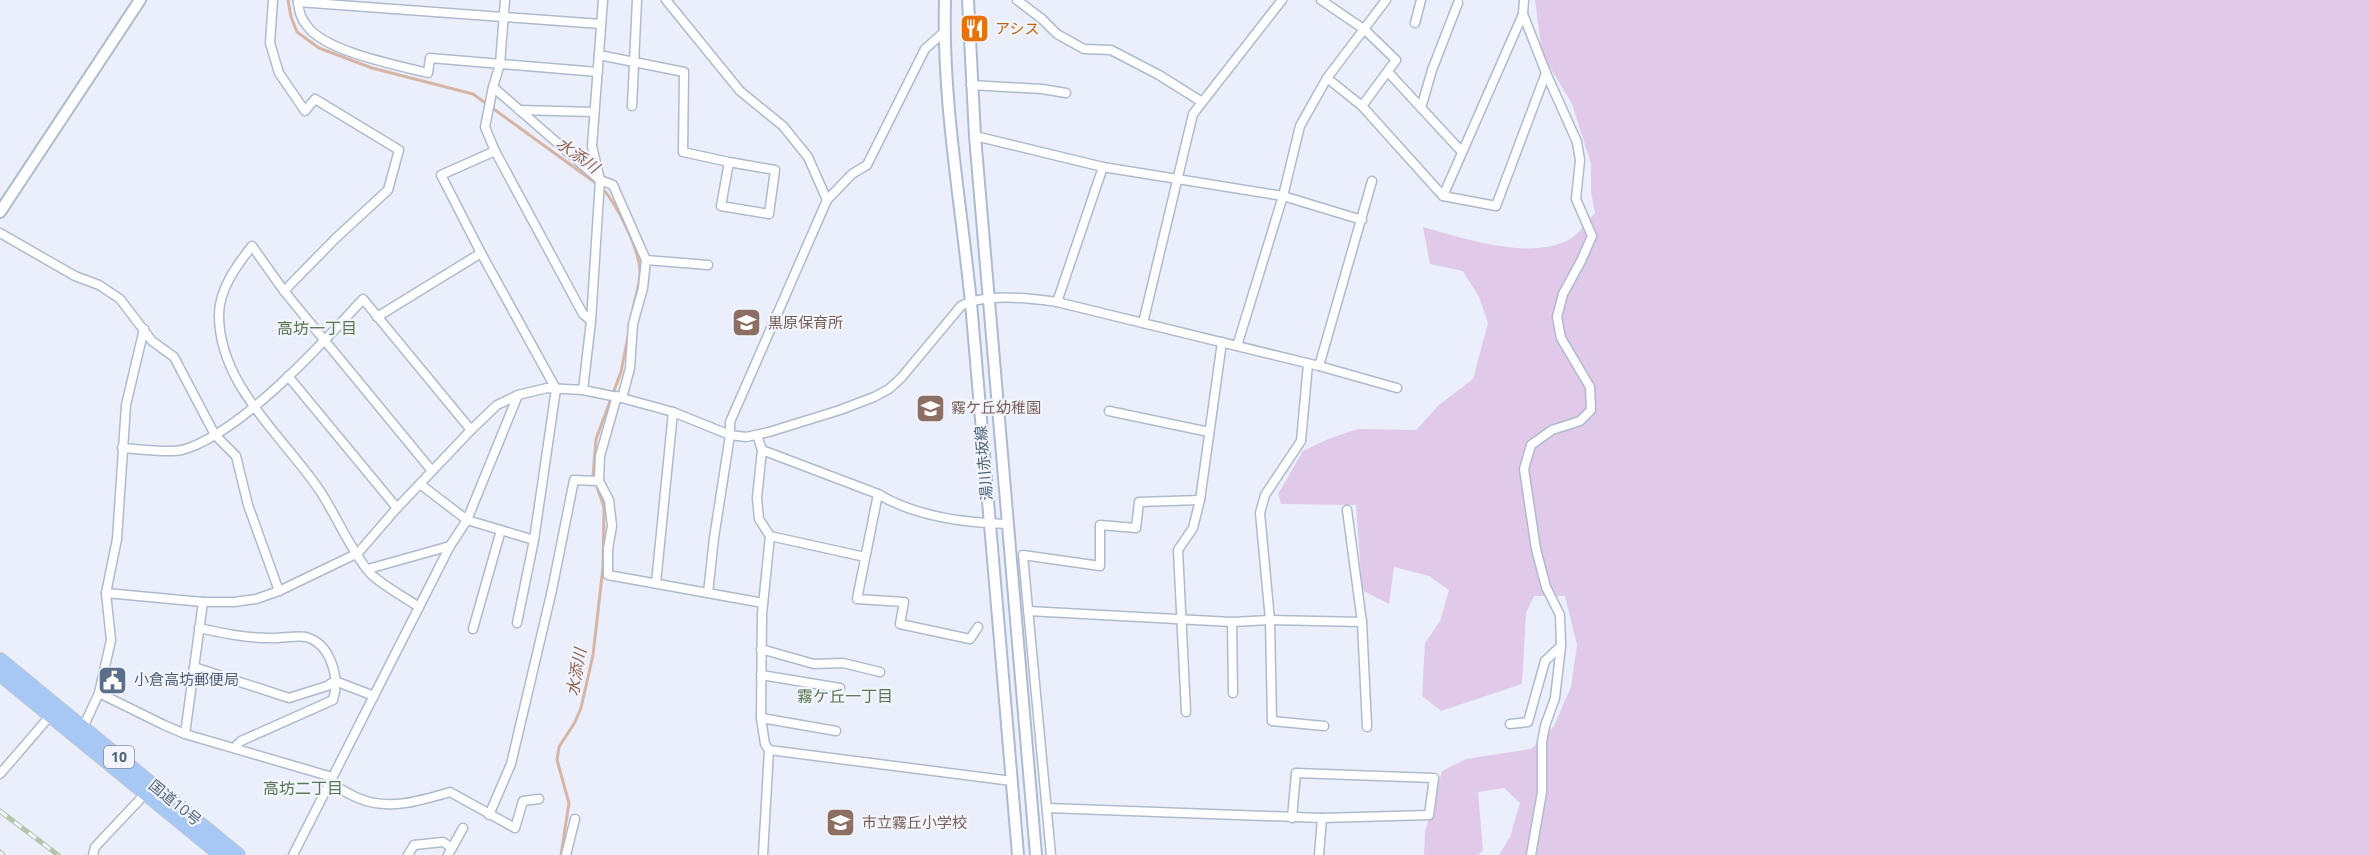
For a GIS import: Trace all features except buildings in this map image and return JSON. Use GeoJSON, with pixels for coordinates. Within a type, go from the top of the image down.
{"type":"FeatureCollection","features":[{"type":"Feature","properties":{"kind":"highway","name":"国道10号"},"geometry":{"type":"LineString","coordinates":[[0,660],[145,794],[221,855]]}},
{"type":"Feature","properties":{"kind":"highway","name":"国道10号"},"geometry":{"type":"LineString","coordinates":[[0,674],[50,716],[80,733],[238,855]]}},
{"type":"Feature","properties":{"kind":"main road"},"geometry":{"type":"LineString","coordinates":[[0,212],[140,0]]}},
{"type":"Feature","properties":{"kind":"main road","name":"湯川赤坂線"},"geometry":{"type":"LineString","coordinates":[[945,0],[944,32],[952,146],[971,301],[1018,855]]}},
{"type":"Feature","properties":{"kind":"main road","name":"湯川赤坂線"},"geometry":{"type":"LineString","coordinates":[[968,0],[971,85],[988,300],[1036,855]]}},
{"type":"Feature","properties":{"kind":"street"},"geometry":{"type":"LineString","coordinates":[[273,0],[270,43],[279,74],[305,111],[315,99],[399,150],[388,190],[284,291]]}},
{"type":"Feature","properties":{"kind":"street"},"geometry":{"type":"LineString","coordinates":[[505,0],[500,64],[485,127],[495,151],[583,314],[591,321]]}},
{"type":"Feature","properties":{"kind":"street"},"geometry":{"type":"LineString","coordinates":[[584,390],[600,180],[592,146],[603,0]]}},
{"type":"Feature","properties":{"kind":"street"},"geometry":{"type":"LineString","coordinates":[[632,106],[637,0]]}},
{"type":"Feature","properties":{"kind":"street"},"geometry":{"type":"LineString","coordinates":[[666,0],[740,92],[783,126],[808,157],[827,200]]}},
{"type":"Feature","properties":{"kind":"street"},"geometry":{"type":"LineString","coordinates":[[1017,0],[1057,34],[1084,49],[1111,50],[1159,75],[1202,102]]}},
{"type":"Feature","properties":{"kind":"street"},"geometry":{"type":"LineString","coordinates":[[1143,323],[1193,114],[1282,0]]}},
{"type":"Feature","properties":{"kind":"street"},"geometry":{"type":"LineString","coordinates":[[1321,0],[1365,30],[1396,60],[1362,106]]}},
{"type":"Feature","properties":{"kind":"street"},"geometry":{"type":"LineString","coordinates":[[1237,346],[1283,196],[1300,126],[1327,78],[1386,0]]}},
{"type":"Feature","properties":{"kind":"street"},"geometry":{"type":"LineString","coordinates":[[1415,23],[1422,0]]}},
{"type":"Feature","properties":{"kind":"street"},"geometry":{"type":"LineString","coordinates":[[1443,196],[1523,14],[1524,0]]}},
{"type":"Feature","properties":{"kind":"street"},"geometry":{"type":"LineString","coordinates":[[598,72],[430,58],[428,73],[342,49],[323,40],[309,29],[299,14],[298,1],[504,19],[601,24]]}},
{"type":"Feature","properties":{"kind":"street"},"geometry":{"type":"LineString","coordinates":[[1422,108],[1432,70],[1458,3]]}},
{"type":"Feature","properties":{"kind":"street"},"geometry":{"type":"LineString","coordinates":[[1523,14],[1576,142],[1580,160],[1576,200],[1592,236],[1563,294],[1557,317],[1561,338],[1590,387],[1590,410],[1580,421],[1552,430],[1532,444],[1524,469],[1536,549],[1546,587],[1560,615],[1561,646],[1555,698],[1542,742],[1542,792],[1531,855]]}},
{"type":"Feature","properties":{"kind":"street"},"geometry":{"type":"LineString","coordinates":[[708,592],[730,422],[827,200],[852,174],[867,165],[926,49],[944,32]]}},
{"type":"Feature","properties":{"kind":"street"},"geometry":{"type":"LineString","coordinates":[[599,55],[684,72],[683,152],[775,170],[769,214],[721,206],[729,162]]}},
{"type":"Feature","properties":{"kind":"street"},"geometry":{"type":"LineString","coordinates":[[1388,72],[1462,152]]}},
{"type":"Feature","properties":{"kind":"street"},"geometry":{"type":"LineString","coordinates":[[1327,78],[1362,106],[1443,196],[1496,206],[1546,73]]}},
{"type":"Feature","properties":{"kind":"street"},"geometry":{"type":"LineString","coordinates":[[971,85],[1042,89],[1066,93]]}},
{"type":"Feature","properties":{"kind":"street"},"geometry":{"type":"LineString","coordinates":[[493,87],[600,180],[613,185],[646,260],[643,288],[633,324],[630,368],[600,456],[599,481],[609,500],[612,526],[608,549],[608,574],[763,603]]}},
{"type":"Feature","properties":{"kind":"street"},"geometry":{"type":"LineString","coordinates":[[518,110],[594,112]]}},
{"type":"Feature","properties":{"kind":"street"},"geometry":{"type":"LineString","coordinates":[[975,136],[1103,167],[1283,196],[1362,220]]}},
{"type":"Feature","properties":{"kind":"street"},"geometry":{"type":"LineString","coordinates":[[495,151],[441,175],[556,389],[534,540],[517,623]]}},
{"type":"Feature","properties":{"kind":"street"},"geometry":{"type":"LineString","coordinates":[[1057,302],[1103,167]]}},
{"type":"Feature","properties":{"kind":"street"},"geometry":{"type":"LineString","coordinates":[[1319,366],[1372,181]]}},
{"type":"Feature","properties":{"kind":"street"},"geometry":{"type":"LineString","coordinates":[[0,233],[75,276],[99,285],[120,299],[152,341],[174,357],[214,435],[236,456],[248,505],[279,591]]}},
{"type":"Feature","properties":{"kind":"street"},"geometry":{"type":"LineString","coordinates":[[419,607],[370,573],[320,490],[254,406],[231,368],[220,333],[220,303],[232,272],[252,246],[284,291],[432,471]]}},
{"type":"Feature","properties":{"kind":"street"},"geometry":{"type":"LineString","coordinates":[[377,317],[481,253]]}},
{"type":"Feature","properties":{"kind":"street"},"geometry":{"type":"LineString","coordinates":[[646,260],[708,265]]}},
{"type":"Feature","properties":{"kind":"street"},"geometry":{"type":"LineString","coordinates":[[106,593],[203,602],[256,599],[279,591],[358,554],[397,508],[471,430],[497,405],[518,395],[547,388],[584,390],[673,412],[730,435],[746,437],[840,410],[888,389],[901,378],[961,306],[971,301],[1021,297],[1057,302],[1319,366],[1397,388]]}},
{"type":"Feature","properties":{"kind":"street"},"geometry":{"type":"LineString","coordinates":[[123,448],[181,450],[214,435],[254,406],[288,376],[325,341],[363,299],[471,430]]}},
{"type":"Feature","properties":{"kind":"street"},"geometry":{"type":"LineString","coordinates":[[80,733],[99,693],[111,640],[106,593],[117,539],[126,405],[144,329]]}},
{"type":"Feature","properties":{"kind":"street"},"geometry":{"type":"LineString","coordinates":[[1186,712],[1178,550],[1193,528],[1200,500],[1222,342]]}},
{"type":"Feature","properties":{"kind":"street"},"geometry":{"type":"LineString","coordinates":[[1308,364],[1301,441],[1265,495],[1260,513],[1270,620],[1272,721],[1324,726]]}},
{"type":"Feature","properties":{"kind":"street"},"geometry":{"type":"LineString","coordinates":[[288,376],[397,508]]}},
{"type":"Feature","properties":{"kind":"street"},"geometry":{"type":"LineString","coordinates":[[293,855],[450,546],[467,520],[518,395]]}},
{"type":"Feature","properties":{"kind":"street"},"geometry":{"type":"LineString","coordinates":[[1109,411],[1209,432]]}},
{"type":"Feature","properties":{"kind":"street"},"geometry":{"type":"LineString","coordinates":[[656,583],[673,412]]}},
{"type":"Feature","properties":{"kind":"street"},"geometry":{"type":"LineString","coordinates":[[757,435],[762,450],[758,498],[759,519],[770,536],[761,649],[761,718],[765,744],[769,750],[763,855]]}},
{"type":"Feature","properties":{"kind":"street"},"geometry":{"type":"LineString","coordinates":[[762,450],[878,494],[895,504],[953,519],[1008,524]]}},
{"type":"Feature","properties":{"kind":"street"},"geometry":{"type":"LineString","coordinates":[[489,815],[511,764],[552,590],[574,480],[599,481]]}},
{"type":"Feature","properties":{"kind":"street"},"geometry":{"type":"LineString","coordinates":[[420,484],[467,520],[534,540]]}},
{"type":"Feature","properties":{"kind":"street"},"geometry":{"type":"LineString","coordinates":[[878,494],[857,599],[904,602],[900,624],[970,639],[978,627]]}},
{"type":"Feature","properties":{"kind":"street"},"geometry":{"type":"LineString","coordinates":[[1051,855],[1023,555],[1100,566],[1100,525],[1136,528],[1139,502],[1200,500]]}},
{"type":"Feature","properties":{"kind":"street"},"geometry":{"type":"LineString","coordinates":[[1347,510],[1362,622],[1367,727]]}},
{"type":"Feature","properties":{"kind":"street"},"geometry":{"type":"LineString","coordinates":[[473,629],[501,530]]}},
{"type":"Feature","properties":{"kind":"street"},"geometry":{"type":"LineString","coordinates":[[770,536],[865,557]]}},
{"type":"Feature","properties":{"kind":"street"},"geometry":{"type":"LineString","coordinates":[[368,569],[450,546]]}},
{"type":"Feature","properties":{"kind":"street"},"geometry":{"type":"LineString","coordinates":[[185,734],[203,602]]}},
{"type":"Feature","properties":{"kind":"street"},"geometry":{"type":"LineString","coordinates":[[1028,611],[1232,622],[1270,620],[1362,622]]}},
{"type":"Feature","properties":{"kind":"street"},"geometry":{"type":"LineString","coordinates":[[1232,622],[1233,693]]}},
{"type":"Feature","properties":{"kind":"street"},"geometry":{"type":"LineString","coordinates":[[199,628],[237,636],[270,639],[306,638],[324,649],[328,655],[335,681],[333,700],[241,741],[234,748]]}},
{"type":"Feature","properties":{"kind":"street"},"geometry":{"type":"LineString","coordinates":[[1510,724],[1528,722],[1545,661],[1561,646]]}},
{"type":"Feature","properties":{"kind":"street"},"geometry":{"type":"LineString","coordinates":[[761,649],[814,664],[843,663],[879,672]]}},
{"type":"Feature","properties":{"kind":"street"},"geometry":{"type":"LineString","coordinates":[[194,667],[289,698],[327,686],[335,681]]}},
{"type":"Feature","properties":{"kind":"street"},"geometry":{"type":"LineString","coordinates":[[761,675],[840,688]]}},
{"type":"Feature","properties":{"kind":"street"},"geometry":{"type":"LineString","coordinates":[[335,681],[374,696]]}},
{"type":"Feature","properties":{"kind":"street"},"geometry":{"type":"LineString","coordinates":[[99,693],[164,726],[185,734],[330,780],[359,799],[391,804],[412,803],[450,792],[456,793],[489,815],[515,828],[523,801],[539,799]]}},
{"type":"Feature","properties":{"kind":"street"},"geometry":{"type":"LineString","coordinates":[[0,774],[50,716]]}},
{"type":"Feature","properties":{"kind":"street"},"geometry":{"type":"LineString","coordinates":[[761,718],[836,731]]}},
{"type":"Feature","properties":{"kind":"street"},"geometry":{"type":"LineString","coordinates":[[769,750],[1012,781]]}},
{"type":"Feature","properties":{"kind":"street"},"geometry":{"type":"LineString","coordinates":[[1048,808],[1292,818],[1429,815],[1434,778],[1296,773],[1292,818]]}},
{"type":"Feature","properties":{"kind":"street"},"geometry":{"type":"LineString","coordinates":[[93,855],[95,847],[145,794]]}},
{"type":"Feature","properties":{"kind":"street"},"geometry":{"type":"LineString","coordinates":[[1319,855],[1322,818]]}},
{"type":"Feature","properties":{"kind":"street"},"geometry":{"type":"LineString","coordinates":[[566,855],[575,819]]}},
{"type":"Feature","properties":{"kind":"street"},"geometry":{"type":"LineString","coordinates":[[408,855],[414,845],[443,842],[450,851],[464,828]]}},
{"type":"Feature","properties":{"kind":"shaded area"},"geometry":{"type":"Polygon","coordinates":[[[1535,0],[2369,0],[2369,855],[1499,855],[1510,837],[1520,803],[1504,788],[1478,792],[1483,850],[1478,855],[1424,855],[1425,832],[1442,771],[1466,759],[1531,749],[1554,726],[1571,687],[1577,645],[1565,596],[1534,596],[1526,613],[1522,684],[1441,711],[1422,696],[1425,643],[1440,621],[1449,590],[1429,576],[1394,567],[1389,604],[1362,590],[1356,505],[1281,504],[1278,494],[1303,451],[1328,439],[1358,429],[1416,430],[1439,405],[1473,379],[1488,323],[1479,297],[1463,271],[1430,264],[1423,227],[1499,246],[1539,248],[1558,244],[1573,237],[1595,213],[1591,192],[1591,164],[1572,104],[1542,54],[1535,0]]]}},
{"type":"Feature","properties":{"kind":"waterway","name":"水添川"},"geometry":{"type":"LineString","coordinates":[[288,0],[297,32],[319,48],[372,68],[473,94],[597,184]]}},
{"type":"Feature","properties":{"kind":"waterway","name":"水添川"},"geometry":{"type":"LineString","coordinates":[[602,188],[621,216],[639,263],[640,277],[633,309]]}},
{"type":"Feature","properties":{"kind":"waterway","name":"水添川"},"geometry":{"type":"LineString","coordinates":[[593,476],[596,439],[621,372],[629,331]]}},
{"type":"Feature","properties":{"kind":"waterway","name":"水添川"},"geometry":{"type":"LineString","coordinates":[[561,855],[569,803],[557,760],[559,747],[581,708],[593,655],[603,567],[604,507],[597,487]]}},
{"type":"Feature","properties":{"kind":"railway"},"geometry":{"type":"LineString","coordinates":[[0,811],[58,855]]}},
{"type":"Feature","properties":{"kind":"railway"},"geometry":{"type":"LineString","coordinates":[[0,852],[3,855]]}},
{"type":"Feature","properties":{"kind":"place","name":"アシス"},"geometry":{"type":"Point","coordinates":[974,29]}},
{"type":"Feature","properties":{"kind":"place","name":"黒原保育所"},"geometry":{"type":"Point","coordinates":[747,323]}},
{"type":"Feature","properties":{"kind":"place","name":"霧ケ丘幼稚園"},"geometry":{"type":"Point","coordinates":[930,408]}},
{"type":"Feature","properties":{"kind":"place","name":"小倉高坊郵便局"},"geometry":{"type":"Point","coordinates":[113,680]}},
{"type":"Feature","properties":{"kind":"place","name":"市立霧丘小学校"},"geometry":{"type":"Point","coordinates":[841,823]}},
{"type":"Feature","properties":{"kind":"district","name":"高坊一丁目"},"geometry":{"type":"Point","coordinates":[317,328]}},
{"type":"Feature","properties":{"kind":"district","name":"霧ケ丘一丁目"},"geometry":{"type":"Point","coordinates":[845,696]}},
{"type":"Feature","properties":{"kind":"district","name":"高坊二丁目"},"geometry":{"type":"Point","coordinates":[303,788]}}]}
